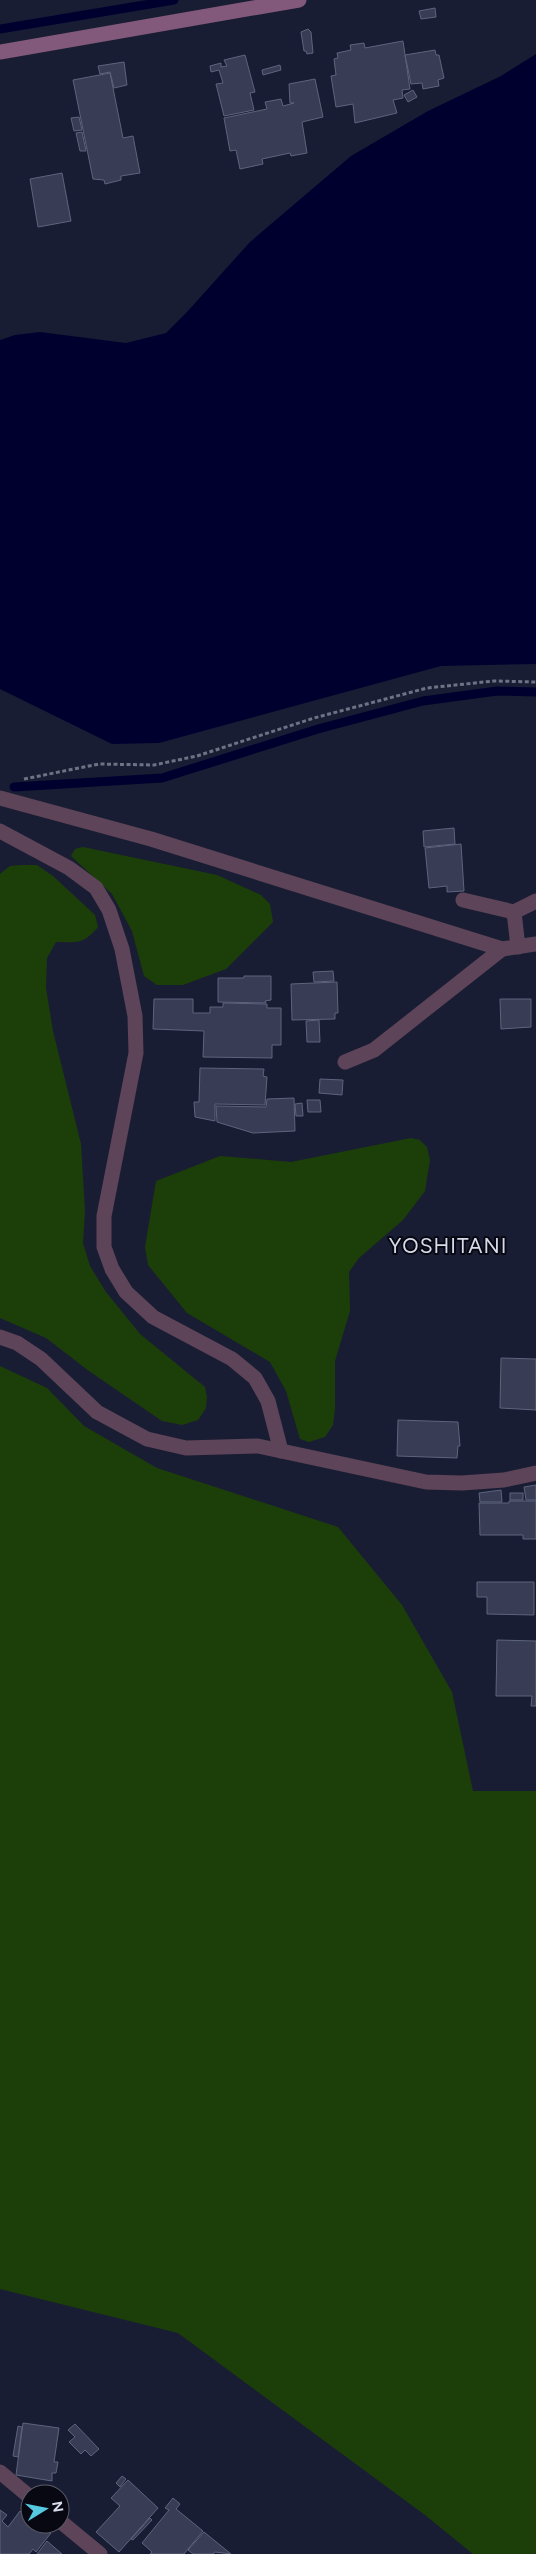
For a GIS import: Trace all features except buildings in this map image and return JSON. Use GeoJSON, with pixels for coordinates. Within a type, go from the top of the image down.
{"type":"FeatureCollection","features":[{"type":"Feature","properties":{"kind":"street"},"geometry":{"type":"LineString","coordinates":[[0,52],[299,0]]}},
{"type":"Feature","properties":{"kind":"street"},"geometry":{"type":"LineString","coordinates":[[0,798],[151,839],[502,949],[536,944]]}},
{"type":"Feature","properties":{"kind":"street"},"geometry":{"type":"LineString","coordinates":[[0,831],[69,868],[96,888],[109,910],[122,949],[135,1016],[136,1053],[104,1216],[104,1247],[112,1269],[126,1292],[154,1316],[232,1359],[255,1378],[268,1401],[281,1451]]}},
{"type":"Feature","properties":{"kind":"street"},"geometry":{"type":"LineString","coordinates":[[463,900],[514,912],[536,901]]}},
{"type":"Feature","properties":{"kind":"street"},"geometry":{"type":"LineString","coordinates":[[514,912],[518,947]]}},
{"type":"Feature","properties":{"kind":"street"},"geometry":{"type":"LineString","coordinates":[[345,1062],[374,1050],[502,949]]}},
{"type":"Feature","properties":{"kind":"street"},"geometry":{"type":"LineString","coordinates":[[0,1337],[17,1343],[41,1360],[97,1412],[147,1440],[186,1448],[258,1446],[426,1482],[479,1482],[536,1473]]}},
{"type":"Feature","properties":{"kind":"street"},"geometry":{"type":"LineString","coordinates":[[0,2472],[20,2488]]}},
{"type":"Feature","properties":{"kind":"street"},"geometry":{"type":"LineString","coordinates":[[70,2529],[100,2554]]}},
{"type":"Feature","properties":{"kind":"path"},"geometry":{"type":"LineString","coordinates":[[15,781],[99,764],[154,765],[197,756],[314,718],[426,688],[494,681],[536,682]]}},
{"type":"Feature","properties":{"kind":"green space"},"geometry":{"type":"Polygon","coordinates":[[[83,847],[217,875],[261,895],[270,904],[273,922],[226,969],[183,985],[157,985],[144,976],[132,931],[112,894],[71,856],[75,849],[83,847]]]}},
{"type":"Feature","properties":{"kind":"green space"},"geometry":{"type":"Polygon","coordinates":[[[37,865],[53,876],[95,915],[98,927],[93,933],[84,940],[56,942],[47,958],[46,988],[53,1031],[81,1144],[85,1211],[83,1243],[90,1266],[106,1292],[140,1334],[205,1387],[207,1397],[206,1408],[198,1420],[182,1425],[162,1421],[89,1371],[46,1338],[0,1318],[0,874],[10,866],[37,865]]]}},
{"type":"Feature","properties":{"kind":"green space"},"geometry":{"type":"Polygon","coordinates":[[[411,1138],[420,1140],[427,1147],[430,1160],[425,1191],[403,1220],[359,1258],[349,1272],[350,1311],[335,1361],[333,1425],[325,1437],[309,1442],[300,1439],[286,1391],[270,1362],[187,1313],[148,1265],[145,1247],[156,1181],[220,1156],[291,1162],[411,1138]]]}},
{"type":"Feature","properties":{"kind":"green space"},"geometry":{"type":"Polygon","coordinates":[[[0,1366],[47,1388],[84,1426],[157,1468],[338,1527],[402,1605],[452,1692],[473,1791],[536,1791],[536,2554],[473,2554],[425,2515],[178,2333],[0,2289],[0,1366]]]}},
{"type":"Feature","properties":{"kind":"shaded area"},"geometry":{"type":"Polygon","coordinates":[[[536,54],[536,664],[441,666],[159,743],[112,744],[0,689],[0,340],[15,335],[40,332],[126,343],[166,333],[250,242],[351,156],[428,111],[501,76],[536,54]]]}},
{"type":"Feature","properties":{"kind":"waterway"},"geometry":{"type":"LineString","coordinates":[[0,29],[174,0]]}},
{"type":"Feature","properties":{"kind":"waterway"},"geometry":{"type":"LineString","coordinates":[[14,787],[162,778],[318,729],[423,701],[497,691],[536,692]]}},
{"type":"Feature","properties":{"kind":"district","name":"YOSHITANI"},"geometry":{"type":"Point","coordinates":[448,1246]}}]}
